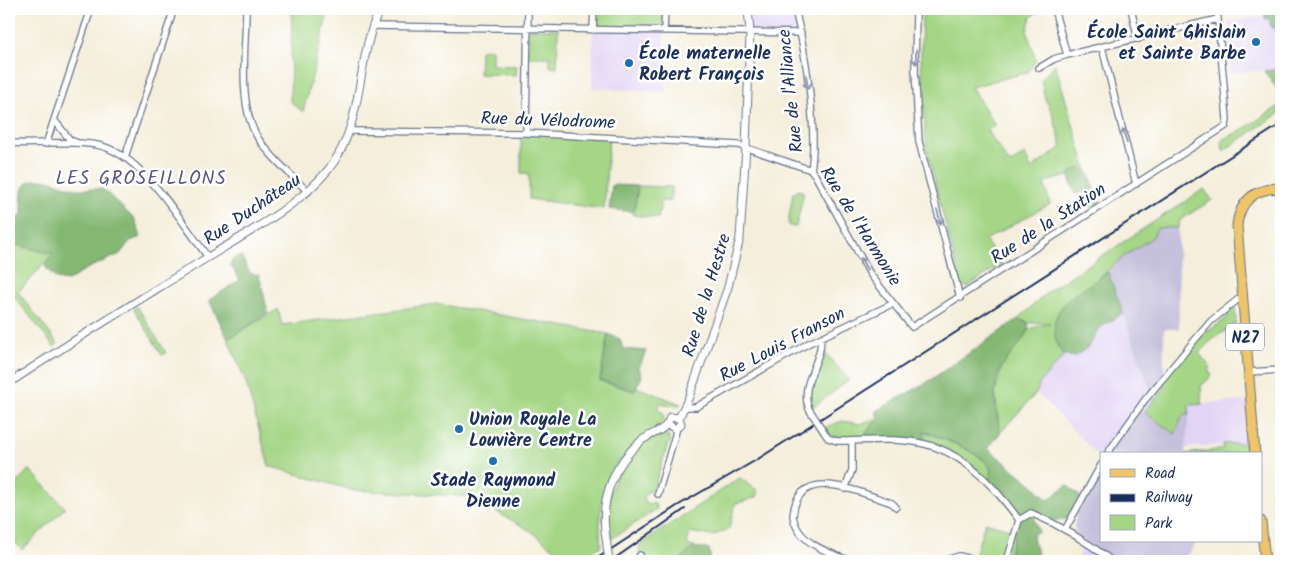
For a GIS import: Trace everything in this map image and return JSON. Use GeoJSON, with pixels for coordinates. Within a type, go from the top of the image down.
{"type":"FeatureCollection","features":[{"type":"Feature","properties":{"kind":"main road","name":"N27"},"geometry":{"type":"LineString","coordinates":[[1255,452],[1237,244],[1238,220],[1241,207],[1253,194],[1281,188]]}},
{"type":"Feature","properties":{"kind":"main road"},"geometry":{"type":"LineString","coordinates":[[1262,531],[1265,561]]}},
{"type":"Feature","properties":{"kind":"street"},"geometry":{"type":"LineString","coordinates":[[46,144],[91,9]]}},
{"type":"Feature","properties":{"kind":"street"},"geometry":{"type":"LineString","coordinates":[[125,157],[174,9]]}},
{"type":"Feature","properties":{"kind":"street"},"geometry":{"type":"LineString","coordinates":[[246,9],[246,95],[251,123],[265,147],[308,192]]}},
{"type":"Feature","properties":{"kind":"street","name":"Rue Duchâteau"},"geometry":{"type":"LineString","coordinates":[[9,383],[308,192],[331,166],[348,131],[373,26],[380,9]]}},
{"type":"Feature","properties":{"kind":"street"},"geometry":{"type":"LineString","coordinates":[[526,133],[528,9]]}},
{"type":"Feature","properties":{"kind":"street"},"geometry":{"type":"LineString","coordinates":[[593,30],[594,9]]}},
{"type":"Feature","properties":{"kind":"street"},"geometry":{"type":"LineString","coordinates":[[664,31],[665,9]]}},
{"type":"Feature","properties":{"kind":"street","name":"Rue de la Hestre"},"geometry":{"type":"LineString","coordinates":[[658,494],[677,428],[680,424],[679,418],[685,407],[737,255],[742,226],[746,146],[750,33],[748,9]]}},
{"type":"Feature","properties":{"kind":"street","name":"Rue de l'Alliance"},"geometry":{"type":"LineString","coordinates":[[795,9],[801,33],[811,118],[811,170]]}},
{"type":"Feature","properties":{"kind":"street"},"geometry":{"type":"LineString","coordinates":[[916,9],[915,70],[919,142],[960,298]]}},
{"type":"Feature","properties":{"kind":"street"},"geometry":{"type":"LineString","coordinates":[[1054,9],[1067,56]]}},
{"type":"Feature","properties":{"kind":"street"},"geometry":{"type":"LineString","coordinates":[[1131,9],[1138,39]]}},
{"type":"Feature","properties":{"kind":"street"},"geometry":{"type":"LineString","coordinates":[[1039,68],[1054,59],[1218,18],[1218,10]]}},
{"type":"Feature","properties":{"kind":"street","name":"Rue de la Station"},"geometry":{"type":"LineString","coordinates":[[912,327],[1223,129],[1227,123],[1218,18]]}},
{"type":"Feature","properties":{"kind":"street"},"geometry":{"type":"LineString","coordinates":[[373,26],[801,33]]}},
{"type":"Feature","properties":{"kind":"street"},"geometry":{"type":"LineString","coordinates":[[1102,46],[1136,184]]}},
{"type":"Feature","properties":{"kind":"street"},"geometry":{"type":"LineString","coordinates":[[54,121],[70,140],[80,144]]}},
{"type":"Feature","properties":{"kind":"street","name":"Rue du Vélodrome"},"geometry":{"type":"LineString","coordinates":[[348,131],[526,133],[746,146]]}},
{"type":"Feature","properties":{"kind":"street"},"geometry":{"type":"LineString","coordinates":[[9,143],[80,144],[106,148],[125,157],[142,171],[208,257]]}},
{"type":"Feature","properties":{"kind":"street","name":"Rue de l'Harmonie"},"geometry":{"type":"LineString","coordinates":[[746,146],[811,170],[827,193],[866,269],[912,327]]}},
{"type":"Feature","properties":{"kind":"street"},"geometry":{"type":"LineString","coordinates":[[1109,452],[1144,401],[1194,341],[1211,321],[1241,297]]}},
{"type":"Feature","properties":{"kind":"street","name":"Rue Louis Franson"},"geometry":{"type":"LineString","coordinates":[[685,407],[701,405],[820,338],[892,304]]}},
{"type":"Feature","properties":{"kind":"street"},"geometry":{"type":"LineString","coordinates":[[820,338],[820,348],[816,355],[806,394],[809,409],[824,432],[833,440],[910,442],[935,447],[989,482],[1019,520]]}},
{"type":"Feature","properties":{"kind":"street"},"geometry":{"type":"LineString","coordinates":[[809,344],[816,355]]}},
{"type":"Feature","properties":{"kind":"street"},"geometry":{"type":"LineString","coordinates":[[1248,372],[1281,370]]}},
{"type":"Feature","properties":{"kind":"street"},"geometry":{"type":"LineString","coordinates":[[609,561],[605,530],[606,499],[616,471],[640,441],[668,424],[672,416],[679,418]]}},
{"type":"Feature","properties":{"kind":"street"},"geometry":{"type":"LineString","coordinates":[[668,424],[672,429],[677,428]]}},
{"type":"Feature","properties":{"kind":"street"},"geometry":{"type":"LineString","coordinates":[[845,489],[852,470],[852,441]]}},
{"type":"Feature","properties":{"kind":"street"},"geometry":{"type":"LineString","coordinates":[[1066,528],[1100,467]]}},
{"type":"Feature","properties":{"kind":"street"},"geometry":{"type":"LineString","coordinates":[[851,561],[806,539],[796,528],[793,516],[797,500],[809,488],[827,484],[892,502],[896,507]]}},
{"type":"Feature","properties":{"kind":"street"},"geometry":{"type":"LineString","coordinates":[[1007,561],[1019,520],[1031,512],[1066,528],[1112,561]]}},
{"type":"Feature","properties":{"kind":"street"},"geometry":{"type":"LineString","coordinates":[[942,561],[959,556],[980,561]]}},
{"type":"Feature","properties":{"kind":"shaded area"},"geometry":{"type":"Polygon","coordinates":[[[748,9],[795,9],[801,33],[750,33],[748,9]]]}},
{"type":"Feature","properties":{"kind":"shaded area","name":"École Saint Ghislain et Sainte Barbe"},"geometry":{"type":"Polygon","coordinates":[[[1268,17],[1271,28],[1281,28],[1281,69],[1231,73],[1228,21],[1268,17]]]}},
{"type":"Feature","properties":{"kind":"shaded area","name":"École maternelle Robert François"},"geometry":{"type":"Polygon","coordinates":[[[593,30],[664,31],[666,92],[592,88],[593,30]]]}},
{"type":"Feature","properties":{"kind":"shaded area"},"geometry":{"type":"Polygon","coordinates":[[[1157,228],[1178,228],[1179,329],[1164,329],[1164,377],[1151,393],[1108,272],[1123,257],[1153,237],[1157,228]]]}},
{"type":"Feature","properties":{"kind":"shaded area"},"geometry":{"type":"Polygon","coordinates":[[[1122,311],[1150,392],[1164,377],[1165,388],[1144,412],[1139,408],[1108,452],[1100,452],[1100,458],[1038,394],[1036,389],[1065,355],[1075,356],[1089,346],[1100,328],[1109,324],[1122,311]]]}},
{"type":"Feature","properties":{"kind":"shaded area"},"geometry":{"type":"Polygon","coordinates":[[[1251,401],[1255,452],[1247,452],[1245,443],[1185,448],[1188,404],[1251,401]]]}},
{"type":"Feature","properties":{"kind":"shaded area"},"geometry":{"type":"Polygon","coordinates":[[[1138,408],[1175,434],[1183,415],[1189,415],[1185,452],[1108,452],[1138,408]]]}},
{"type":"Feature","properties":{"kind":"shaded area"},"geometry":{"type":"Polygon","coordinates":[[[1100,467],[1100,542],[1197,542],[1183,561],[1112,561],[1076,534],[1074,526],[1077,509],[1100,467]]]}},
{"type":"Feature","properties":{"kind":"shaded area"},"geometry":{"type":"Polygon","coordinates":[[[1076,534],[1112,561],[1078,561],[1082,544],[1075,539],[1076,534]]]}},
{"type":"Feature","properties":{"kind":"green space"},"geometry":{"type":"Polygon","coordinates":[[[292,9],[329,9],[303,112],[290,101],[292,9]]]}},
{"type":"Feature","properties":{"kind":"green space"},"geometry":{"type":"Polygon","coordinates":[[[594,9],[665,9],[664,31],[593,30],[594,9]]]}},
{"type":"Feature","properties":{"kind":"green space"},"geometry":{"type":"Polygon","coordinates":[[[922,9],[1041,9],[1031,17],[1027,31],[1036,60],[1028,72],[971,87],[995,125],[987,131],[1010,164],[1025,154],[1031,169],[1062,147],[1052,112],[1045,99],[1041,80],[1055,64],[1087,171],[1085,169],[1070,173],[1069,176],[1044,182],[1050,204],[985,240],[1002,264],[966,288],[960,281],[926,148],[921,59],[922,9]]]}},
{"type":"Feature","properties":{"kind":"green space"},"geometry":{"type":"Polygon","coordinates":[[[1265,9],[1281,9],[1281,28],[1271,28],[1269,18],[1265,19],[1265,9]]]}},
{"type":"Feature","properties":{"kind":"green space"},"geometry":{"type":"Polygon","coordinates":[[[528,29],[558,29],[557,67],[550,67],[550,57],[527,57],[528,29]]]}},
{"type":"Feature","properties":{"kind":"green space"},"geometry":{"type":"Polygon","coordinates":[[[492,49],[492,65],[517,66],[516,75],[479,74],[480,50],[492,49]]]}},
{"type":"Feature","properties":{"kind":"green space"},"geometry":{"type":"Polygon","coordinates":[[[1281,69],[1281,90],[1274,85],[1264,71],[1281,69]]]}},
{"type":"Feature","properties":{"kind":"green space"},"geometry":{"type":"Polygon","coordinates":[[[1281,105],[1281,112],[1223,151],[1222,140],[1281,105]]]}},
{"type":"Feature","properties":{"kind":"green space"},"geometry":{"type":"Polygon","coordinates":[[[521,133],[609,137],[604,209],[529,199],[529,174],[521,173],[521,133]]]}},
{"type":"Feature","properties":{"kind":"green space"},"geometry":{"type":"Polygon","coordinates":[[[1080,168],[1089,174],[1101,203],[1092,209],[1083,192],[1076,194],[1070,181],[1070,173],[1080,168]]]}},
{"type":"Feature","properties":{"kind":"green space"},"geometry":{"type":"Polygon","coordinates":[[[34,180],[48,180],[76,189],[103,189],[135,220],[141,237],[130,241],[120,254],[86,269],[68,281],[56,279],[46,268],[46,262],[53,254],[9,243],[9,217],[20,218],[22,213],[22,191],[28,183],[34,180]]]}},
{"type":"Feature","properties":{"kind":"green space"},"geometry":{"type":"Polygon","coordinates":[[[612,185],[638,186],[634,212],[609,209],[612,185]]]}},
{"type":"Feature","properties":{"kind":"green space"},"geometry":{"type":"Polygon","coordinates":[[[638,186],[672,187],[670,201],[661,201],[658,218],[633,215],[638,186]]]}},
{"type":"Feature","properties":{"kind":"green space"},"geometry":{"type":"Polygon","coordinates":[[[1204,189],[1212,200],[1180,220],[1178,228],[1157,228],[1153,237],[1123,257],[1096,281],[1058,348],[1065,355],[1040,382],[1037,392],[1000,433],[995,393],[1002,366],[1029,329],[1050,323],[1028,323],[1018,319],[1050,290],[1204,189]]]}},
{"type":"Feature","properties":{"kind":"green space"},"geometry":{"type":"Polygon","coordinates":[[[799,190],[804,192],[796,227],[790,226],[788,223],[793,193],[799,190]]]}},
{"type":"Feature","properties":{"kind":"green space"},"geometry":{"type":"Polygon","coordinates":[[[9,243],[54,254],[18,292],[58,344],[54,347],[15,297],[9,302],[9,243]]]}},
{"type":"Feature","properties":{"kind":"green space"},"geometry":{"type":"Polygon","coordinates":[[[241,256],[250,273],[259,275],[268,313],[228,339],[209,300],[240,280],[230,264],[234,258],[241,256]]]}},
{"type":"Feature","properties":{"kind":"green space"},"geometry":{"type":"Polygon","coordinates":[[[1108,272],[1123,313],[1100,328],[1089,346],[1075,357],[1065,354],[1057,345],[1054,328],[1056,317],[1061,307],[1077,292],[1108,272]]]}},
{"type":"Feature","properties":{"kind":"green space"},"geometry":{"type":"Polygon","coordinates":[[[1235,302],[1236,323],[1212,340],[1199,353],[1211,368],[1208,370],[1212,376],[1201,386],[1202,404],[1189,405],[1189,415],[1183,415],[1175,434],[1144,412],[1165,388],[1163,386],[1164,377],[1203,330],[1210,330],[1228,317],[1225,309],[1235,302]]]}},
{"type":"Feature","properties":{"kind":"green space","name":"Union Royale La Louvière Centre"},"geometry":{"type":"Polygon","coordinates":[[[437,304],[608,334],[600,381],[634,391],[636,387],[681,404],[676,406],[660,403],[658,410],[663,413],[664,420],[656,429],[668,436],[671,442],[668,444],[653,491],[647,492],[644,496],[646,503],[655,504],[657,509],[611,539],[603,520],[604,510],[622,461],[619,460],[608,480],[602,501],[600,523],[601,546],[576,561],[566,561],[572,557],[562,555],[531,531],[471,498],[352,490],[269,466],[246,382],[228,339],[278,309],[282,325],[437,304]]]}},
{"type":"Feature","properties":{"kind":"green space"},"geometry":{"type":"Polygon","coordinates":[[[137,306],[166,353],[162,355],[134,309],[137,306]]]}},
{"type":"Feature","properties":{"kind":"green space"},"geometry":{"type":"Polygon","coordinates":[[[1018,319],[1028,323],[1029,329],[999,372],[995,398],[1000,433],[988,449],[1033,485],[1048,500],[1067,485],[1083,499],[1070,516],[1061,521],[1049,520],[1035,515],[1034,519],[1039,532],[1032,534],[1039,561],[1007,561],[1019,520],[989,481],[991,470],[984,460],[959,446],[924,431],[925,437],[920,443],[870,441],[866,437],[866,433],[878,418],[876,411],[926,383],[1018,319]]]}},
{"type":"Feature","properties":{"kind":"green space"},"geometry":{"type":"Polygon","coordinates":[[[608,334],[620,339],[623,349],[646,351],[639,368],[642,377],[634,391],[600,380],[608,334]]]}},
{"type":"Feature","properties":{"kind":"green space"},"geometry":{"type":"Polygon","coordinates":[[[822,349],[849,380],[812,408],[814,378],[822,349]]]}},
{"type":"Feature","properties":{"kind":"green space"},"geometry":{"type":"Polygon","coordinates":[[[878,418],[866,433],[866,437],[832,437],[825,427],[843,421],[859,424],[878,418]]]}},
{"type":"Feature","properties":{"kind":"green space"},"geometry":{"type":"Polygon","coordinates":[[[922,431],[958,446],[984,460],[991,470],[989,481],[945,452],[920,443],[922,431]]]}},
{"type":"Feature","properties":{"kind":"green space"},"geometry":{"type":"Polygon","coordinates":[[[1246,443],[1247,452],[1200,452],[1223,449],[1223,444],[1246,443]]]}},
{"type":"Feature","properties":{"kind":"green space"},"geometry":{"type":"Polygon","coordinates":[[[29,469],[65,508],[22,550],[9,535],[9,493],[29,469]]]}},
{"type":"Feature","properties":{"kind":"green space"},"geometry":{"type":"Polygon","coordinates":[[[740,478],[757,490],[757,497],[735,504],[729,529],[712,536],[690,532],[687,545],[694,547],[679,561],[638,561],[640,544],[740,478]]]}},
{"type":"Feature","properties":{"kind":"green space"},"geometry":{"type":"Polygon","coordinates":[[[985,522],[1016,531],[1007,561],[974,560],[985,522]]]}},
{"type":"Feature","properties":{"kind":"green space"},"geometry":{"type":"Polygon","coordinates":[[[694,547],[709,549],[711,561],[679,561],[694,547]]]}},
{"type":"Feature","properties":{"kind":"railway"},"geometry":{"type":"LineString","coordinates":[[593,561],[677,506],[758,459],[1281,124]]}},
{"type":"Feature","properties":{"kind":"railway"},"geometry":{"type":"LineString","coordinates":[[611,561],[685,509]]}},
{"type":"Feature","properties":{"kind":"place","name":"École Saint Ghislain et Sainte Barbe"},"geometry":{"type":"Point","coordinates":[1256,42]}},
{"type":"Feature","properties":{"kind":"place","name":"École maternelle Robert François"},"geometry":{"type":"Point","coordinates":[629,63]}},
{"type":"Feature","properties":{"kind":"place","name":"Union Royale La Louvière Centre"},"geometry":{"type":"Point","coordinates":[459,429]}},
{"type":"Feature","properties":{"kind":"place","name":"Stade Raymond Dienne"},"geometry":{"type":"Point","coordinates":[493,461]}},
{"type":"Feature","properties":{"kind":"district","name":"LES GROSEILLONS"},"geometry":{"type":"Point","coordinates":[141,177]}}]}
